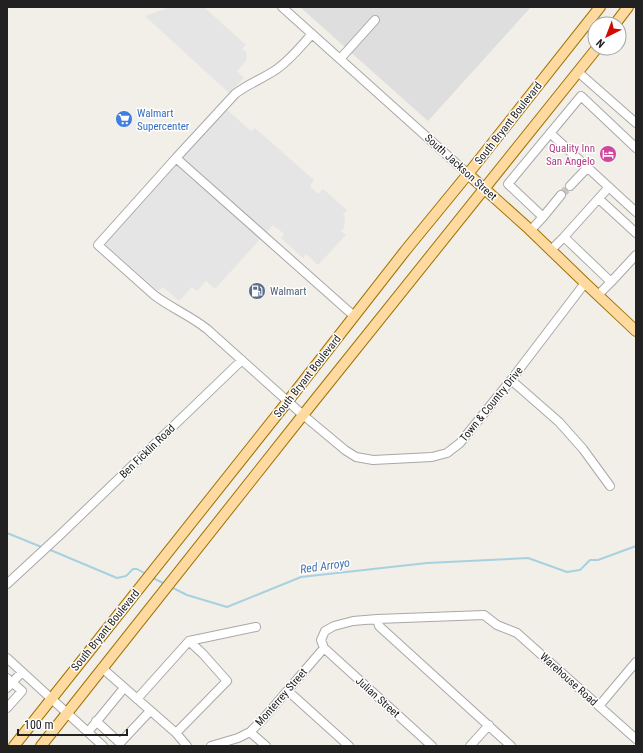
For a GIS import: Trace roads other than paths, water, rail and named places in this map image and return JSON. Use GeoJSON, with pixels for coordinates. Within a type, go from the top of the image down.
{"type":"FeatureCollection","features":[{"type":"Feature","properties":{"kind":"main road"},"geometry":{"type":"LineString","coordinates":[[621,16],[628,7]]}},
{"type":"Feature","properties":{"kind":"main road","name":"South Bryant Boulevard"},"geometry":{"type":"LineString","coordinates":[[14,746],[405,251],[468,174],[596,9]]}},
{"type":"Feature","properties":{"kind":"main road","name":"South Bryant Boulevard"},"geometry":{"type":"LineString","coordinates":[[41,746],[303,415],[591,56]]}},
{"type":"Feature","properties":{"kind":"main road","name":"South Jackson Street"},"geometry":{"type":"LineString","coordinates":[[468,174],[530,230],[636,331]]}},
{"type":"Feature","properties":{"kind":"street","name":"South Jackson Street"},"geometry":{"type":"LineString","coordinates":[[282,7],[468,174]]}},
{"type":"Feature","properties":{"kind":"street"},"geometry":{"type":"LineString","coordinates":[[340,59],[375,20]]}},
{"type":"Feature","properties":{"kind":"street"},"geometry":{"type":"LineString","coordinates":[[288,401],[202,324],[154,295],[98,245],[235,94],[242,88],[278,69],[312,34]]}},
{"type":"Feature","properties":{"kind":"street"},"geometry":{"type":"LineString","coordinates":[[578,72],[636,123]]}},
{"type":"Feature","properties":{"kind":"street"},"geometry":{"type":"LineString","coordinates":[[543,217],[508,184],[581,96],[634,143]]}},
{"type":"Feature","properties":{"kind":"street"},"geometry":{"type":"LineString","coordinates":[[550,133],[636,212]]}},
{"type":"Feature","properties":{"kind":"street"},"geometry":{"type":"LineString","coordinates":[[176,158],[354,316]]}},
{"type":"Feature","properties":{"kind":"street"},"geometry":{"type":"LineString","coordinates":[[570,186],[588,167]]}},
{"type":"Feature","properties":{"kind":"street"},"geometry":{"type":"LineString","coordinates":[[551,250],[609,187]]}},
{"type":"Feature","properties":{"kind":"street"},"geometry":{"type":"LineString","coordinates":[[530,230],[562,195]]}},
{"type":"Feature","properties":{"kind":"street"},"geometry":{"type":"LineString","coordinates":[[599,199],[636,233]]}},
{"type":"Feature","properties":{"kind":"street"},"geometry":{"type":"LineString","coordinates":[[564,237],[611,282]]}},
{"type":"Feature","properties":{"kind":"street"},"geometry":{"type":"LineString","coordinates":[[598,295],[636,255]]}},
{"type":"Feature","properties":{"kind":"street","name":"Town & Country Drive"},"geometry":{"type":"LineString","coordinates":[[288,401],[345,450],[356,457],[374,460],[432,456],[447,453],[460,443],[511,380],[585,283]]}},
{"type":"Feature","properties":{"kind":"street","name":"Ben Ficklin Road"},"geometry":{"type":"LineString","coordinates":[[7,584],[242,360]]}},
{"type":"Feature","properties":{"kind":"street"},"geometry":{"type":"LineString","coordinates":[[511,380],[559,422],[583,449],[610,486]]}},
{"type":"Feature","properties":{"kind":"street","name":"Warehouse Road"},"geometry":{"type":"LineString","coordinates":[[324,648],[321,640],[325,631],[334,626],[353,621],[377,618],[484,615],[497,625],[517,633],[636,739]]}},
{"type":"Feature","properties":{"kind":"street"},"geometry":{"type":"LineString","coordinates":[[377,618],[379,626],[512,746]]}},
{"type":"Feature","properties":{"kind":"street"},"geometry":{"type":"LineString","coordinates":[[137,699],[189,641],[256,627]]}},
{"type":"Feature","properties":{"kind":"street"},"geometry":{"type":"LineString","coordinates":[[176,733],[227,681],[189,641]]}},
{"type":"Feature","properties":{"kind":"street","name":"Monterrey Street"},"geometry":{"type":"LineString","coordinates":[[211,746],[238,738],[250,732],[288,691],[324,648]]}},
{"type":"Feature","properties":{"kind":"street","name":"Julian Street"},"geometry":{"type":"LineString","coordinates":[[324,648],[432,746]]}},
{"type":"Feature","properties":{"kind":"street"},"geometry":{"type":"LineString","coordinates":[[7,658],[103,746]]}},
{"type":"Feature","properties":{"kind":"street"},"geometry":{"type":"LineString","coordinates":[[600,706],[636,662]]}},
{"type":"Feature","properties":{"kind":"street"},"geometry":{"type":"LineString","coordinates":[[102,668],[176,733],[187,746]]}},
{"type":"Feature","properties":{"kind":"street"},"geometry":{"type":"LineString","coordinates":[[7,708],[22,691],[9,683],[22,672]]}},
{"type":"Feature","properties":{"kind":"street"},"geometry":{"type":"LineString","coordinates":[[88,732],[124,688]]}},
{"type":"Feature","properties":{"kind":"street"},"geometry":{"type":"LineString","coordinates":[[288,691],[349,746]]}},
{"type":"Feature","properties":{"kind":"street"},"geometry":{"type":"LineString","coordinates":[[96,722],[122,744],[150,711]]}},
{"type":"Feature","properties":{"kind":"street"},"geometry":{"type":"LineString","coordinates":[[470,746],[489,725]]}},
{"type":"Feature","properties":{"kind":"street"},"geometry":{"type":"LineString","coordinates":[[250,732],[266,746]]}},
{"type":"Feature","properties":{"kind":"waterway","name":"Red Arroyo"},"geometry":{"type":"LineString","coordinates":[[7,533],[44,548]]}},
{"type":"Feature","properties":{"kind":"waterway","name":"Red Arroyo"},"geometry":{"type":"LineString","coordinates":[[171,587],[187,595],[227,607],[301,577],[427,563],[528,558],[567,572],[580,570],[590,560],[598,560],[636,546]]}},
{"type":"Feature","properties":{"kind":"waterway","name":"Red Arroyo"},"geometry":{"type":"LineString","coordinates":[[48,549],[117,578],[126,576],[133,569],[137,569],[146,574]]}},
{"type":"Feature","properties":{"kind":"waterway","name":"Red Arroyo"},"geometry":{"type":"LineString","coordinates":[[151,577],[165,584]]}},
{"type":"Feature","properties":{"kind":"tunnel"},"geometry":{"type":"LineString","coordinates":[[561,195],[570,186]]}},
{"type":"Feature","properties":{"kind":"place","name":"Walmart Supercenter"},"geometry":{"type":"Point","coordinates":[124,119]}},
{"type":"Feature","properties":{"kind":"place","name":"Quality Inn San Angelo"},"geometry":{"type":"Point","coordinates":[608,154]}},
{"type":"Feature","properties":{"kind":"place","name":"Walmart"},"geometry":{"type":"Point","coordinates":[257,291]}}]}
